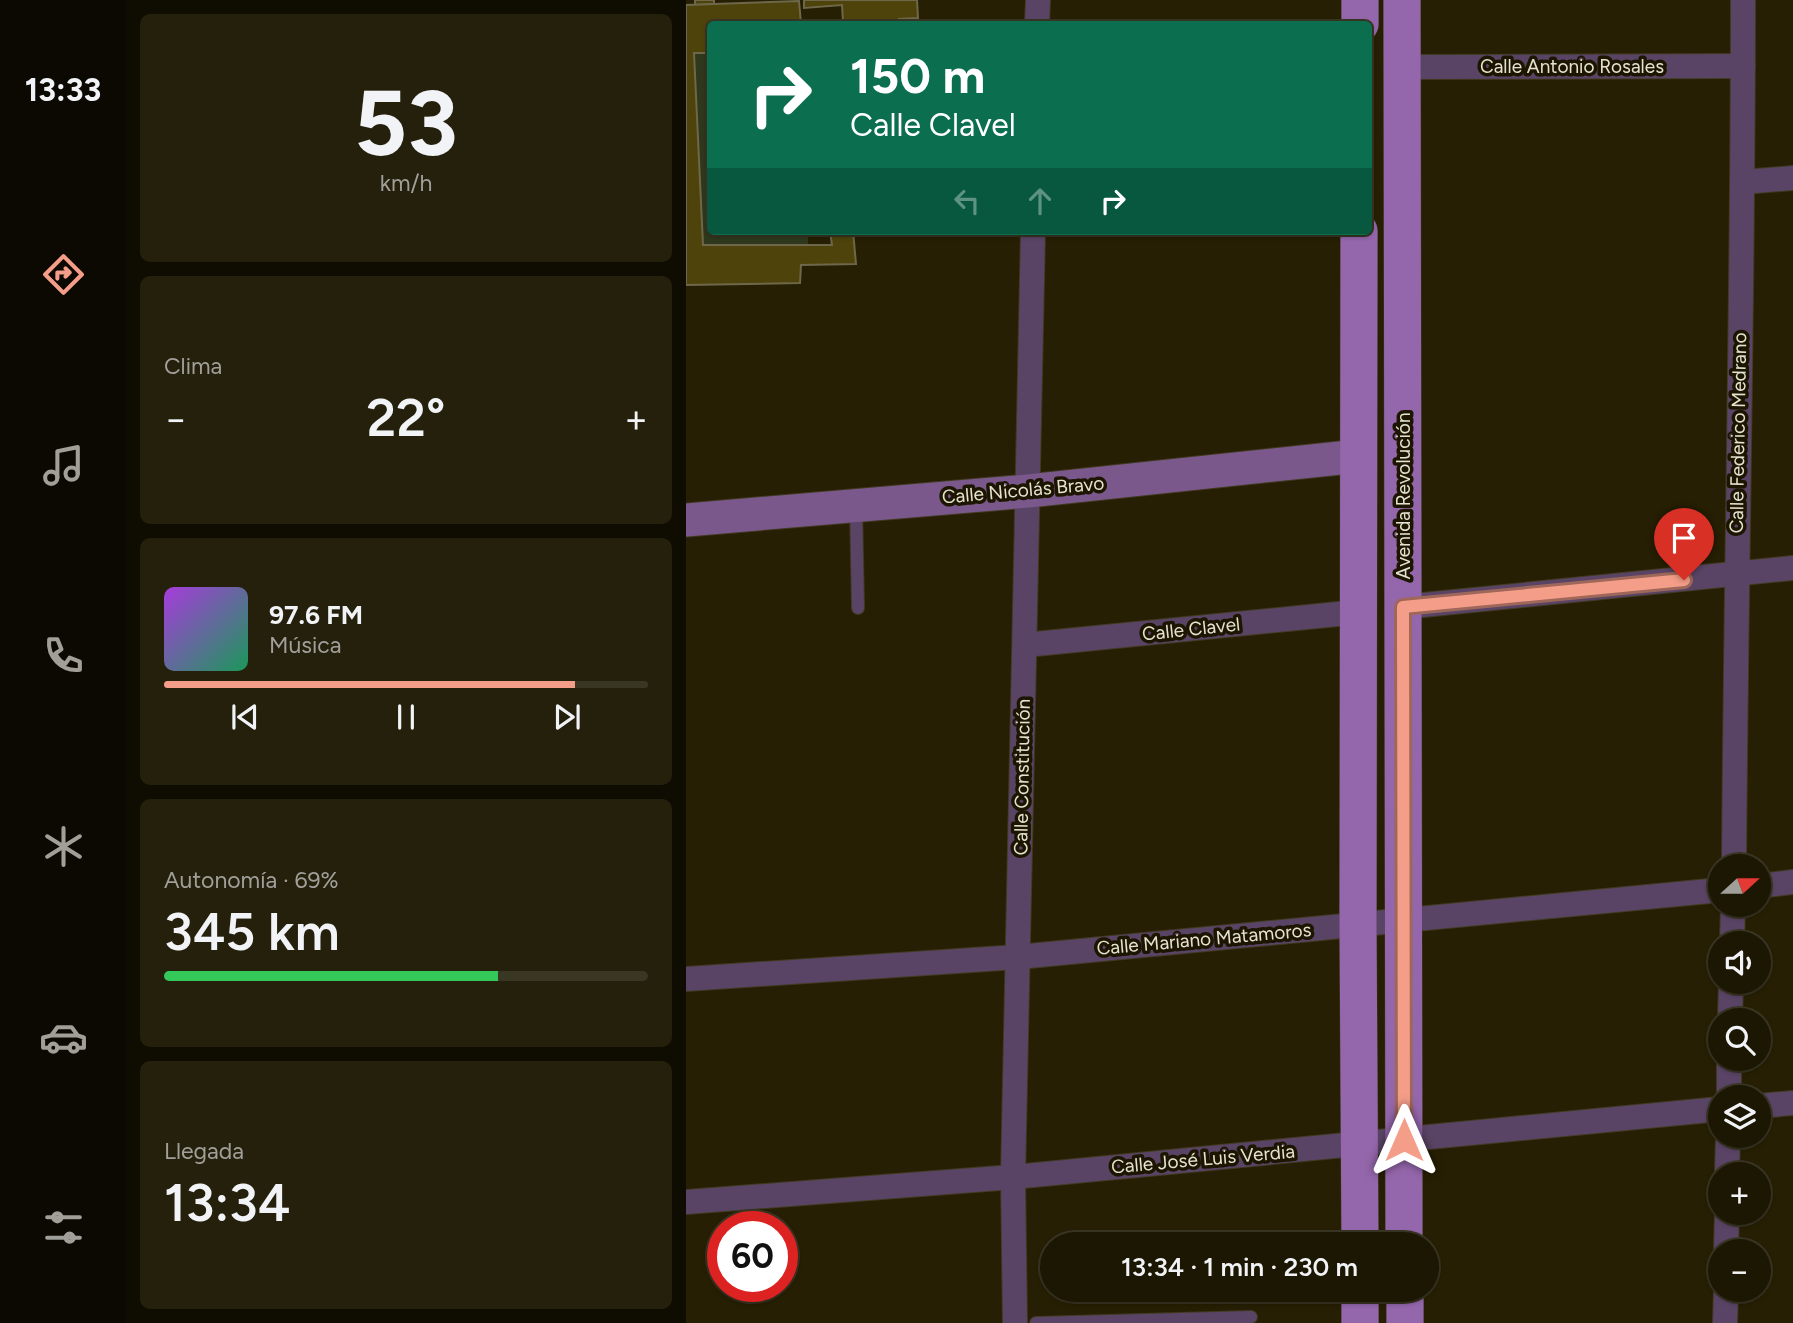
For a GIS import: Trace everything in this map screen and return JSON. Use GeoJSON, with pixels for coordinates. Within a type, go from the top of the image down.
{"type":"FeatureCollection","features":[{"type":"Feature","properties":{"kind":"main road"},"geometry":{"type":"LineString","coordinates":[[1360,0],[1360,21]]}},
{"type":"Feature","properties":{"kind":"main road","name":"Avenida Revolución"},"geometry":{"type":"LineString","coordinates":[[1402,0],[1405,1232]]}},
{"type":"Feature","properties":{"kind":"main road"},"geometry":{"type":"LineString","coordinates":[[1359,235],[1360,1232]]}},
{"type":"Feature","properties":{"kind":"main road"},"geometry":{"type":"LineString","coordinates":[[1360,1302],[1360,1323]]}},
{"type":"Feature","properties":{"kind":"main road"},"geometry":{"type":"LineString","coordinates":[[1405,1302],[1405,1323]]}},
{"type":"Feature","properties":{"kind":"street"},"geometry":{"type":"LineString","coordinates":[[1037,21],[1038,0]]}},
{"type":"Feature","properties":{"kind":"street","name":"Calle Federico Medrano"},"geometry":{"type":"LineString","coordinates":[[1734,854],[1743,0]]}},
{"type":"Feature","properties":{"kind":"street","name":"Calle Antonio Rosales"},"geometry":{"type":"LineString","coordinates":[[1402,67],[1743,66]]}},
{"type":"Feature","properties":{"kind":"street"},"geometry":{"type":"LineString","coordinates":[[1742,182],[1793,178]]}},
{"type":"Feature","properties":{"kind":"street","name":"Calle Constitución"},"geometry":{"type":"LineString","coordinates":[[1015,1323],[1013,1177],[1033,235]]}},
{"type":"Feature","properties":{"kind":"street","name":"Calle Nicolás Bravo"},"geometry":{"type":"LineString","coordinates":[[686,520],[1028,491],[1359,456]]}},
{"type":"Feature","properties":{"kind":"street"},"geometry":{"type":"LineString","coordinates":[[1403,607],[1793,568]]}},
{"type":"Feature","properties":{"kind":"street","name":"Calle Clavel"},"geometry":{"type":"LineString","coordinates":[[1025,645],[1358,612]]}},
{"type":"Feature","properties":{"kind":"street"},"geometry":{"type":"LineString","coordinates":[[1771,885],[1793,882]]}},
{"type":"Feature","properties":{"kind":"street","name":"Calle Mariano Matamoros"},"geometry":{"type":"LineString","coordinates":[[686,979],[1018,957],[1708,891]]}},
{"type":"Feature","properties":{"kind":"street"},"geometry":{"type":"LineString","coordinates":[[1771,1105],[1793,1103]]}},
{"type":"Feature","properties":{"kind":"street","name":"Calle José Luis Verdia"},"geometry":{"type":"LineString","coordinates":[[686,1202],[1013,1177],[1708,1110]]}},
{"type":"Feature","properties":{"kind":"street"},"geometry":{"type":"LineString","coordinates":[[1725,1323],[1726,1302]]}},
{"type":"Feature","properties":{"kind":"lane"},"geometry":{"type":"LineString","coordinates":[[856,506],[858,608]]}},
{"type":"Feature","properties":{"kind":"lane"},"geometry":{"type":"LineString","coordinates":[[1036,1323],[1251,1317]]}},
{"type":"Feature","properties":{"kind":"green space"},"geometry":{"type":"Polygon","coordinates":[[[694,53],[707,53],[707,235],[808,235],[808,245],[703,245],[694,53]]]}},
{"type":"Feature","properties":{"kind":"building"},"geometry":{"type":"Polygon","coordinates":[[[695,0],[714,0],[714,4],[695,5],[695,0]]]}},
{"type":"Feature","properties":{"kind":"building"},"geometry":{"type":"Polygon","coordinates":[[[804,0],[917,0],[918,18],[899,21],[843,21],[842,5],[804,8],[804,0]]]}},
{"type":"Feature","properties":{"kind":"building"},"geometry":{"type":"Polygon","coordinates":[[[799,1],[801,21],[707,21],[707,53],[694,53],[703,245],[832,245],[831,235],[853,235],[856,264],[801,265],[800,283],[686,285],[686,5],[799,1]]]}},
{"type":"Feature","properties":{"kind":"route"},"geometry":{"type":"LineString","coordinates":[[1404,1140],[1403,607],[1684,580]]}}]}
